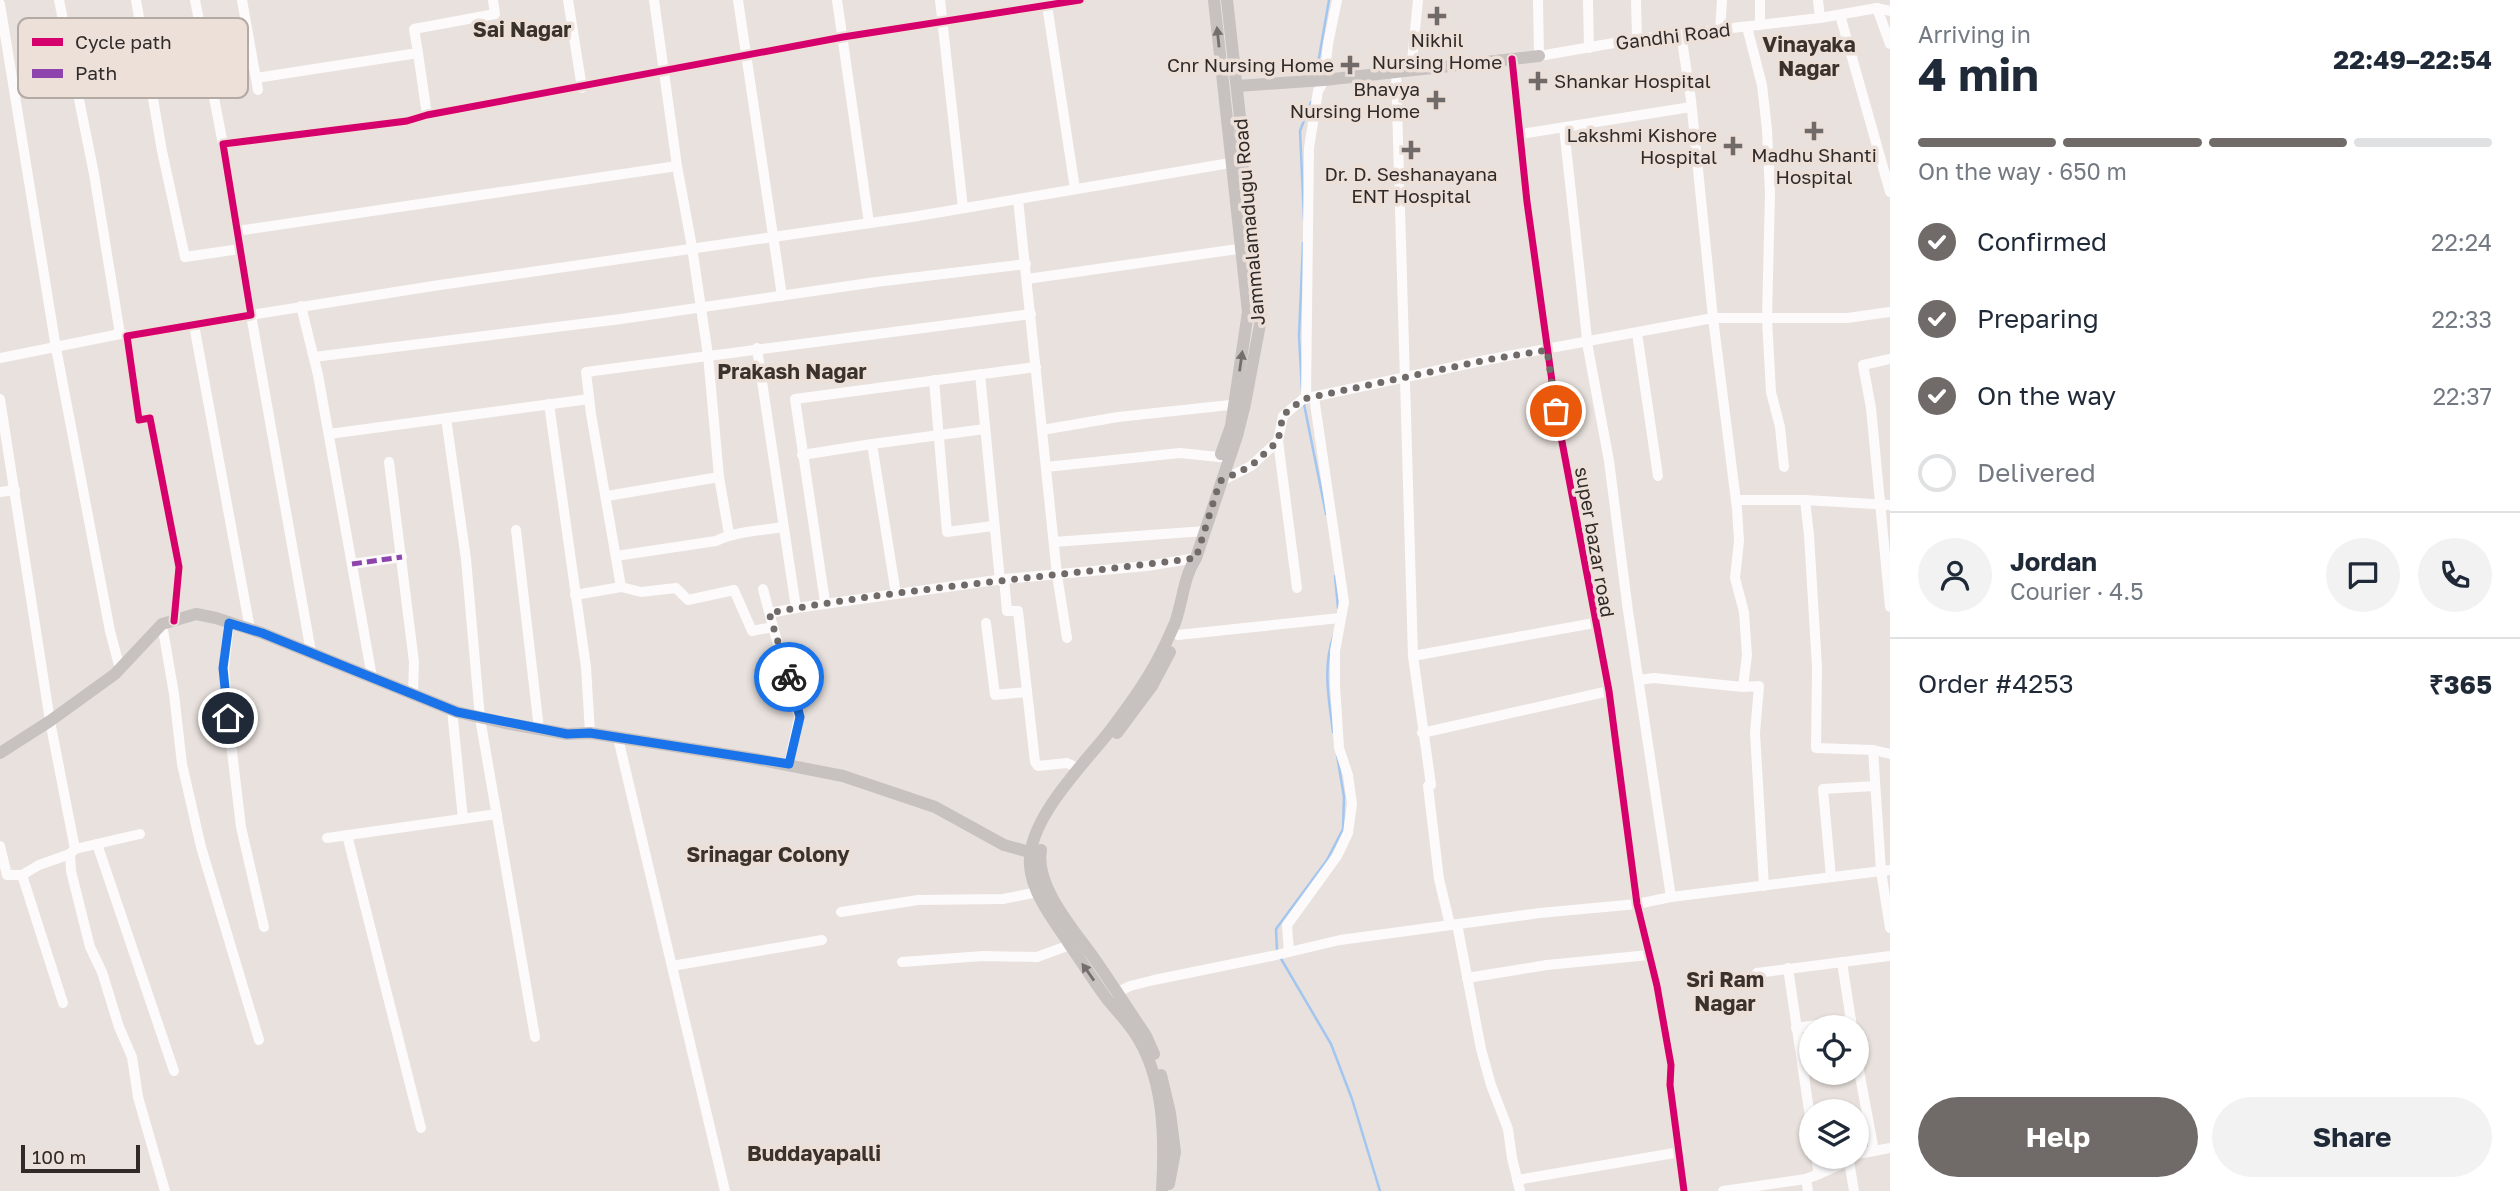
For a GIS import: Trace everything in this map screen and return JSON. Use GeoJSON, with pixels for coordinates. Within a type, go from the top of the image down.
{"type":"FeatureCollection","features":[{"type":"Feature","properties":{"kind":"main road"},"geometry":{"type":"LineString","coordinates":[[1214,0],[1237,162]]}},
{"type":"Feature","properties":{"kind":"main road","name":"Jammalamadugu Road"},"geometry":{"type":"LineString","coordinates":[[1036,853],[1054,797],[1130,703],[1160,656],[1175,622],[1220,481],[1261,319],[1247,248],[1237,162],[1237,86],[1227,0]]}},
{"type":"Feature","properties":{"kind":"main road"},"geometry":{"type":"LineString","coordinates":[[1237,86],[1324,80],[1539,56]]}},
{"type":"Feature","properties":{"kind":"main road"},"geometry":{"type":"LineString","coordinates":[[1202,531],[1224,457]]}},
{"type":"Feature","properties":{"kind":"main road"},"geometry":{"type":"LineString","coordinates":[[1112,995],[1038,892],[1029,865],[1061,801],[1142,701],[1162,670],[1178,635],[1196,571],[1192,562]]}},
{"type":"Feature","properties":{"kind":"main road"},"geometry":{"type":"LineString","coordinates":[[0,753],[50,721],[120,669],[168,622],[196,614],[250,629],[452,710],[480,718],[567,734],[590,733],[789,764],[843,776],[900,793],[935,807],[1004,845],[1036,853]]}},
{"type":"Feature","properties":{"kind":"main road"},"geometry":{"type":"LineString","coordinates":[[1036,853],[1070,945],[1146,1036],[1175,1152],[1165,1190]]}},
{"type":"Feature","properties":{"kind":"street"},"geometry":{"type":"LineString","coordinates":[[59,0],[63,18]]}},
{"type":"Feature","properties":{"kind":"street"},"geometry":{"type":"LineString","coordinates":[[136,0],[139,18]]}},
{"type":"Feature","properties":{"kind":"street"},"geometry":{"type":"LineString","coordinates":[[195,0],[198,18]]}},
{"type":"Feature","properties":{"kind":"street"},"geometry":{"type":"LineString","coordinates":[[242,0],[245,18]]}},
{"type":"Feature","properties":{"kind":"street"},"geometry":{"type":"LineString","coordinates":[[427,115],[414,29],[495,14],[493,0]]}},
{"type":"Feature","properties":{"kind":"street"},"geometry":{"type":"LineString","coordinates":[[568,0],[582,88]]}},
{"type":"Feature","properties":{"kind":"street"},"geometry":{"type":"LineString","coordinates":[[654,0],[677,166],[708,355],[719,477],[729,534]]}},
{"type":"Feature","properties":{"kind":"street"},"geometry":{"type":"LineString","coordinates":[[738,0],[782,296]]}},
{"type":"Feature","properties":{"kind":"street"},"geometry":{"type":"LineString","coordinates":[[837,0],[869,223]]}},
{"type":"Feature","properties":{"kind":"street"},"geometry":{"type":"LineString","coordinates":[[940,0],[963,208]]}},
{"type":"Feature","properties":{"kind":"street"},"geometry":{"type":"LineString","coordinates":[[223,144],[407,121],[427,115],[843,37],[1080,0]]}},
{"type":"Feature","properties":{"kind":"street"},"geometry":{"type":"LineString","coordinates":[[1282,954],[1287,925],[1337,856],[1348,833],[1352,804],[1348,775],[1339,748],[1335,685],[1335,651],[1344,602],[1310,398],[1309,148],[1337,0]]}},
{"type":"Feature","properties":{"kind":"street"},"geometry":{"type":"LineString","coordinates":[[1411,71],[1418,0]]}},
{"type":"Feature","properties":{"kind":"street"},"geometry":{"type":"LineString","coordinates":[[1538,0],[1539,56]]}},
{"type":"Feature","properties":{"kind":"street"},"geometry":{"type":"LineString","coordinates":[[1588,0],[1589,48]]}},
{"type":"Feature","properties":{"kind":"street"},"geometry":{"type":"LineString","coordinates":[[1636,0],[1637,39]]}},
{"type":"Feature","properties":{"kind":"street"},"geometry":{"type":"LineString","coordinates":[[1720,30],[1722,0]]}},
{"type":"Feature","properties":{"kind":"street"},"geometry":{"type":"LineString","coordinates":[[1759,25],[1760,0]]}},
{"type":"Feature","properties":{"kind":"street"},"geometry":{"type":"LineString","coordinates":[[1818,0],[1819,18]]}},
{"type":"Feature","properties":{"kind":"street"},"geometry":{"type":"LineString","coordinates":[[0,4],[56,348],[110,631],[120,669]]}},
{"type":"Feature","properties":{"kind":"street"},"geometry":{"type":"LineString","coordinates":[[1047,5],[1075,189]]}},
{"type":"Feature","properties":{"kind":"street"},"geometry":{"type":"LineString","coordinates":[[1883,7],[1890,44]]}},
{"type":"Feature","properties":{"kind":"street","name":"Gandhi Road"},"geometry":{"type":"LineString","coordinates":[[1539,56],[1637,39],[1819,18],[1883,7]]}},
{"type":"Feature","properties":{"kind":"street"},"geometry":{"type":"LineString","coordinates":[[1840,15],[1890,192]]}},
{"type":"Feature","properties":{"kind":"street"},"geometry":{"type":"LineString","coordinates":[[1747,27],[1762,85],[1768,129],[1770,193],[1767,319],[1771,392],[1780,427],[1784,467]]}},
{"type":"Feature","properties":{"kind":"street"},"geometry":{"type":"LineString","coordinates":[[248,33],[258,90]]}},
{"type":"Feature","properties":{"kind":"street"},"geometry":{"type":"LineString","coordinates":[[1681,34],[1692,107],[1713,318],[1736,500],[1739,541],[1735,578],[1744,611],[1747,655],[1743,687]]}},
{"type":"Feature","properties":{"kind":"street"},"geometry":{"type":"LineString","coordinates":[[256,78],[418,53]]}},
{"type":"Feature","properties":{"kind":"street","name":"super bazar road"},"geometry":{"type":"LineString","coordinates":[[1512,59],[1556,411],[1609,691],[1637,904],[1671,1065],[1670,1085],[1684,1191]]}},
{"type":"Feature","properties":{"kind":"street"},"geometry":{"type":"LineString","coordinates":[[1396,71],[1413,656],[1431,785],[1428,786],[1439,879],[1467,978],[1481,1049],[1508,1129],[1520,1191]]}},
{"type":"Feature","properties":{"kind":"street"},"geometry":{"type":"LineString","coordinates":[[79,98],[139,420],[150,418],[179,567],[168,622],[182,764],[201,847],[258,1040]]}},
{"type":"Feature","properties":{"kind":"street"},"geometry":{"type":"LineString","coordinates":[[153,98],[185,257],[240,249]]}},
{"type":"Feature","properties":{"kind":"street"},"geometry":{"type":"LineString","coordinates":[[214,98],[311,652]]}},
{"type":"Feature","properties":{"kind":"street"},"geometry":{"type":"LineString","coordinates":[[1521,134],[1692,107]]}},
{"type":"Feature","properties":{"kind":"street"},"geometry":{"type":"LineString","coordinates":[[1564,128],[1587,342],[1609,460],[1671,897]]}},
{"type":"Feature","properties":{"kind":"street"},"geometry":{"type":"LineString","coordinates":[[0,358],[301,306],[869,223],[1237,162]]}},
{"type":"Feature","properties":{"kind":"street"},"geometry":{"type":"LineString","coordinates":[[237,231],[677,166]]}},
{"type":"Feature","properties":{"kind":"street"},"geometry":{"type":"LineString","coordinates":[[1018,198],[1057,575],[1067,638]]}},
{"type":"Feature","properties":{"kind":"street"},"geometry":{"type":"LineString","coordinates":[[1027,279],[1247,248]]}},
{"type":"Feature","properties":{"kind":"street"},"geometry":{"type":"LineString","coordinates":[[314,358],[1026,264]]}},
{"type":"Feature","properties":{"kind":"street"},"geometry":{"type":"LineString","coordinates":[[301,306],[330,434],[372,677]]}},
{"type":"Feature","properties":{"kind":"street"},"geometry":{"type":"LineString","coordinates":[[1297,588],[1278,441],[1283,415],[1310,398],[1486,360],[1713,318],[1847,318],[1890,312]]}},
{"type":"Feature","properties":{"kind":"street"},"geometry":{"type":"LineString","coordinates":[[621,587],[586,372],[1031,314]]}},
{"type":"Feature","properties":{"kind":"street"},"geometry":{"type":"LineString","coordinates":[[194,325],[250,629]]}},
{"type":"Feature","properties":{"kind":"street"},"geometry":{"type":"LineString","coordinates":[[1637,333],[1658,476]]}},
{"type":"Feature","properties":{"kind":"street"},"geometry":{"type":"LineString","coordinates":[[757,348],[796,608]]}},
{"type":"Feature","properties":{"kind":"street"},"geometry":{"type":"LineString","coordinates":[[1890,359],[1863,365],[1885,505],[1890,607]]}},
{"type":"Feature","properties":{"kind":"street"},"geometry":{"type":"LineString","coordinates":[[825,602],[794,399],[1036,367]]}},
{"type":"Feature","properties":{"kind":"street"},"geometry":{"type":"LineString","coordinates":[[980,374],[993,526],[1007,611],[1018,611],[1037,765],[1067,763],[1078,768]]}},
{"type":"Feature","properties":{"kind":"street"},"geometry":{"type":"LineString","coordinates":[[934,380],[947,532],[993,526]]}},
{"type":"Feature","properties":{"kind":"street"},"geometry":{"type":"LineString","coordinates":[[0,399],[73,851],[71,870],[90,947],[102,972],[119,1027],[132,1057],[138,1097],[165,1191]]}},
{"type":"Feature","properties":{"kind":"street"},"geometry":{"type":"LineString","coordinates":[[330,434],[589,399]]}},
{"type":"Feature","properties":{"kind":"street"},"geometry":{"type":"LineString","coordinates":[[549,404],[586,667],[590,733]]}},
{"type":"Feature","properties":{"kind":"street"},"geometry":{"type":"LineString","coordinates":[[1042,430],[1118,417],[1240,404]]}},
{"type":"Feature","properties":{"kind":"street"},"geometry":{"type":"LineString","coordinates":[[446,418],[467,559],[480,718],[535,1037]]}},
{"type":"Feature","properties":{"kind":"street"},"geometry":{"type":"LineString","coordinates":[[802,455],[985,429]]}},
{"type":"Feature","properties":{"kind":"street"},"geometry":{"type":"LineString","coordinates":[[1220,481],[1251,466],[1278,441]]}},
{"type":"Feature","properties":{"kind":"street"},"geometry":{"type":"LineString","coordinates":[[872,443],[896,594]]}},
{"type":"Feature","properties":{"kind":"street"},"geometry":{"type":"LineString","coordinates":[[1046,467],[1180,453],[1224,457]]}},
{"type":"Feature","properties":{"kind":"street"},"geometry":{"type":"LineString","coordinates":[[389,462],[414,662],[413,693]]}},
{"type":"Feature","properties":{"kind":"street"},"geometry":{"type":"LineString","coordinates":[[607,496],[719,477]]}},
{"type":"Feature","properties":{"kind":"street"},"geometry":{"type":"LineString","coordinates":[[0,492],[15,490]]}},
{"type":"Feature","properties":{"kind":"street"},"geometry":{"type":"LineString","coordinates":[[1736,500],[1805,500],[1885,505]]}},
{"type":"Feature","properties":{"kind":"street"},"geometry":{"type":"LineString","coordinates":[[1805,500],[1817,667],[1816,748],[1873,750],[1890,754]]}},
{"type":"Feature","properties":{"kind":"street"},"geometry":{"type":"LineString","coordinates":[[616,556],[716,541],[729,534],[783,527]]}},
{"type":"Feature","properties":{"kind":"street"},"geometry":{"type":"LineString","coordinates":[[516,530],[539,729]]}},
{"type":"Feature","properties":{"kind":"street"},"geometry":{"type":"LineString","coordinates":[[1054,542],[1202,531]]}},
{"type":"Feature","properties":{"kind":"street"},"geometry":{"type":"LineString","coordinates":[[352,564],[402,557]]}},
{"type":"Feature","properties":{"kind":"street"},"geometry":{"type":"LineString","coordinates":[[769,613],[825,602],[1002,580],[1192,562]]}},
{"type":"Feature","properties":{"kind":"street"},"geometry":{"type":"LineString","coordinates":[[575,595],[621,587],[641,592],[676,588],[688,600],[734,590],[752,631],[773,626]]}},
{"type":"Feature","properties":{"kind":"street"},"geometry":{"type":"LineString","coordinates":[[763,589],[800,717],[789,764]]}},
{"type":"Feature","properties":{"kind":"street"},"geometry":{"type":"LineString","coordinates":[[1178,635],[1340,618]]}},
{"type":"Feature","properties":{"kind":"street"},"geometry":{"type":"LineString","coordinates":[[229,623],[223,668],[228,718],[241,827],[264,928]]}},
{"type":"Feature","properties":{"kind":"street"},"geometry":{"type":"LineString","coordinates":[[986,623],[995,695],[1027,692]]}},
{"type":"Feature","properties":{"kind":"street"},"geometry":{"type":"LineString","coordinates":[[1413,656],[1594,623]]}},
{"type":"Feature","properties":{"kind":"street"},"geometry":{"type":"LineString","coordinates":[[1639,680],[1654,678],[1743,687],[1759,686],[1755,733],[1764,886]]}},
{"type":"Feature","properties":{"kind":"street"},"geometry":{"type":"LineString","coordinates":[[1422,733],[1609,691]]}},
{"type":"Feature","properties":{"kind":"street"},"geometry":{"type":"LineString","coordinates":[[452,710],[463,818]]}},
{"type":"Feature","properties":{"kind":"street"},"geometry":{"type":"LineString","coordinates":[[618,738],[725,1191]]}},
{"type":"Feature","properties":{"kind":"street"},"geometry":{"type":"LineString","coordinates":[[1873,750],[1890,928]]}},
{"type":"Feature","properties":{"kind":"street"},"geometry":{"type":"LineString","coordinates":[[1831,877],[1823,789],[1875,786]]}},
{"type":"Feature","properties":{"kind":"street"},"geometry":{"type":"LineString","coordinates":[[327,838],[497,814]]}},
{"type":"Feature","properties":{"kind":"street"},"geometry":{"type":"LineString","coordinates":[[0,846],[7,875],[22,876],[39,865],[73,851],[140,834]]}},
{"type":"Feature","properties":{"kind":"street"},"geometry":{"type":"LineString","coordinates":[[347,835],[421,1128]]}},
{"type":"Feature","properties":{"kind":"street"},"geometry":{"type":"LineString","coordinates":[[97,844],[174,1071]]}},
{"type":"Feature","properties":{"kind":"street"},"geometry":{"type":"LineString","coordinates":[[1112,995],[1154,980],[1340,940],[1540,912],[1637,904],[1671,897],[1885,871]]}},
{"type":"Feature","properties":{"kind":"street"},"geometry":{"type":"LineString","coordinates":[[22,876],[63,1003]]}},
{"type":"Feature","properties":{"kind":"street"},"geometry":{"type":"LineString","coordinates":[[841,912],[918,900],[1003,899],[1038,892]]}},
{"type":"Feature","properties":{"kind":"street"},"geometry":{"type":"LineString","coordinates":[[672,966],[822,940]]}},
{"type":"Feature","properties":{"kind":"street"},"geometry":{"type":"LineString","coordinates":[[902,962],[983,956],[1037,957],[1070,945]]}},
{"type":"Feature","properties":{"kind":"street"},"geometry":{"type":"LineString","coordinates":[[1467,978],[1547,965],[1649,955]]}},
{"type":"Feature","properties":{"kind":"street"},"geometry":{"type":"LineString","coordinates":[[1757,973],[1890,956]]}},
{"type":"Feature","properties":{"kind":"street"},"geometry":{"type":"LineString","coordinates":[[1842,962],[1850,1015]]}},
{"type":"Feature","properties":{"kind":"street"},"geometry":{"type":"LineString","coordinates":[[1788,968],[1807,1099]]}},
{"type":"Feature","properties":{"kind":"street"},"geometry":{"type":"LineString","coordinates":[[1862,1085],[1874,1151]]}},
{"type":"Feature","properties":{"kind":"street"},"geometry":{"type":"LineString","coordinates":[[1869,1152],[1890,1148]]}},
{"type":"Feature","properties":{"kind":"street"},"geometry":{"type":"LineString","coordinates":[[1517,1180],[1680,1153]]}},
{"type":"Feature","properties":{"kind":"street"},"geometry":{"type":"LineString","coordinates":[[1818,1169],[1819,1174]]}},
{"type":"Feature","properties":{"kind":"street"},"geometry":{"type":"LineString","coordinates":[[1723,1191],[1806,1179],[1829,1169]]}},
{"type":"Feature","properties":{"kind":"street"},"geometry":{"type":"LineString","coordinates":[[1853,1169],[1854,1191]]}},
{"type":"Feature","properties":{"kind":"street"},"geometry":{"type":"LineString","coordinates":[[1806,1179],[1808,1191]]}},
{"type":"Feature","properties":{"kind":"waterway"},"geometry":{"type":"LineString","coordinates":[[1316,75],[1329,0]]}},
{"type":"Feature","properties":{"kind":"waterway"},"geometry":{"type":"LineString","coordinates":[[1304,219],[1300,131],[1311,102]]}},
{"type":"Feature","properties":{"kind":"waterway"},"geometry":{"type":"LineString","coordinates":[[1302,390],[1299,336],[1303,243]]}},
{"type":"Feature","properties":{"kind":"waterway"},"geometry":{"type":"LineString","coordinates":[[1304,404],[1326,514]]}},
{"type":"Feature","properties":{"kind":"waterway"},"geometry":{"type":"LineString","coordinates":[[1335,576],[1338,608]]}},
{"type":"Feature","properties":{"kind":"waterway"},"geometry":{"type":"LineString","coordinates":[[1333,732],[1327,671],[1334,635]]}},
{"type":"Feature","properties":{"kind":"waterway"},"geometry":{"type":"LineString","coordinates":[[1277,951],[1276,929],[1327,860],[1343,829],[1344,797],[1337,755]]}},
{"type":"Feature","properties":{"kind":"waterway"},"geometry":{"type":"LineString","coordinates":[[1280,957],[1331,1044],[1352,1099],[1380,1191]]}},
{"type":"Feature","properties":{"kind":"marked path"},"geometry":{"type":"LineString","coordinates":[[352,564],[402,557]]}},
{"type":"Feature","properties":{"kind":"cycle path"},"geometry":{"type":"LineString","coordinates":[[174,621],[179,567],[150,418],[139,420],[127,336],[251,315],[223,144],[407,121],[427,115],[843,37],[1080,0]]}},
{"type":"Feature","properties":{"kind":"cycle path"},"geometry":{"type":"LineString","coordinates":[[1512,59],[1527,202],[1556,410],[1609,691],[1637,904],[1657,986],[1671,1065],[1670,1085],[1684,1191]]}},
{"type":"Feature","properties":{"kind":"way so far"},"geometry":{"type":"LineString","coordinates":[[789,677],[769,613],[825,602],[1004,579],[1147,566],[1196,558],[1220,481],[1262,458],[1278,441],[1283,415],[1303,399],[1486,360],[1548,350],[1556,411]]}},
{"type":"Feature","properties":{"kind":"place","name":"Nikhil Nursing Home"},"geometry":{"type":"Point","coordinates":[1437,16]}},
{"type":"Feature","properties":{"kind":"place","name":"Cnr Nursing Home"},"geometry":{"type":"Point","coordinates":[1350,65]}},
{"type":"Feature","properties":{"kind":"place","name":"Shankar Hospital"},"geometry":{"type":"Point","coordinates":[1538,81]}},
{"type":"Feature","properties":{"kind":"place","name":"Bhavya Nursing Home"},"geometry":{"type":"Point","coordinates":[1436,100]}},
{"type":"Feature","properties":{"kind":"place","name":"Madhu Shanti Hospital"},"geometry":{"type":"Point","coordinates":[1814,131]}},
{"type":"Feature","properties":{"kind":"place","name":"Lakshmi Kishore Hospital"},"geometry":{"type":"Point","coordinates":[1733,146]}},
{"type":"Feature","properties":{"kind":"place","name":"Dr. D. Seshanayana ENT Hospital"},"geometry":{"type":"Point","coordinates":[1411,150]}},
{"type":"Feature","properties":{"kind":"district","name":"Sai Nagar"},"geometry":{"type":"Point","coordinates":[522,30]}},
{"type":"Feature","properties":{"kind":"district","name":"Vinayaka Nagar"},"geometry":{"type":"Point","coordinates":[1809,57]}},
{"type":"Feature","properties":{"kind":"district","name":"Prakash Nagar"},"geometry":{"type":"Point","coordinates":[792,372]}},
{"type":"Feature","properties":{"kind":"district","name":"Srinagar Colony"},"geometry":{"type":"Point","coordinates":[768,855]}},
{"type":"Feature","properties":{"kind":"district","name":"Sri Ram Nagar"},"geometry":{"type":"Point","coordinates":[1725,992]}},
{"type":"Feature","properties":{"kind":"district","name":"Buddayapalli"},"geometry":{"type":"Point","coordinates":[814,1154]}},
{"type":"Feature","properties":{"kind":"route"},"geometry":{"type":"LineString","coordinates":[[228,718],[223,668],[229,623],[262,633],[457,712],[567,734],[590,733],[789,764],[800,717],[789,677]]}}]}
